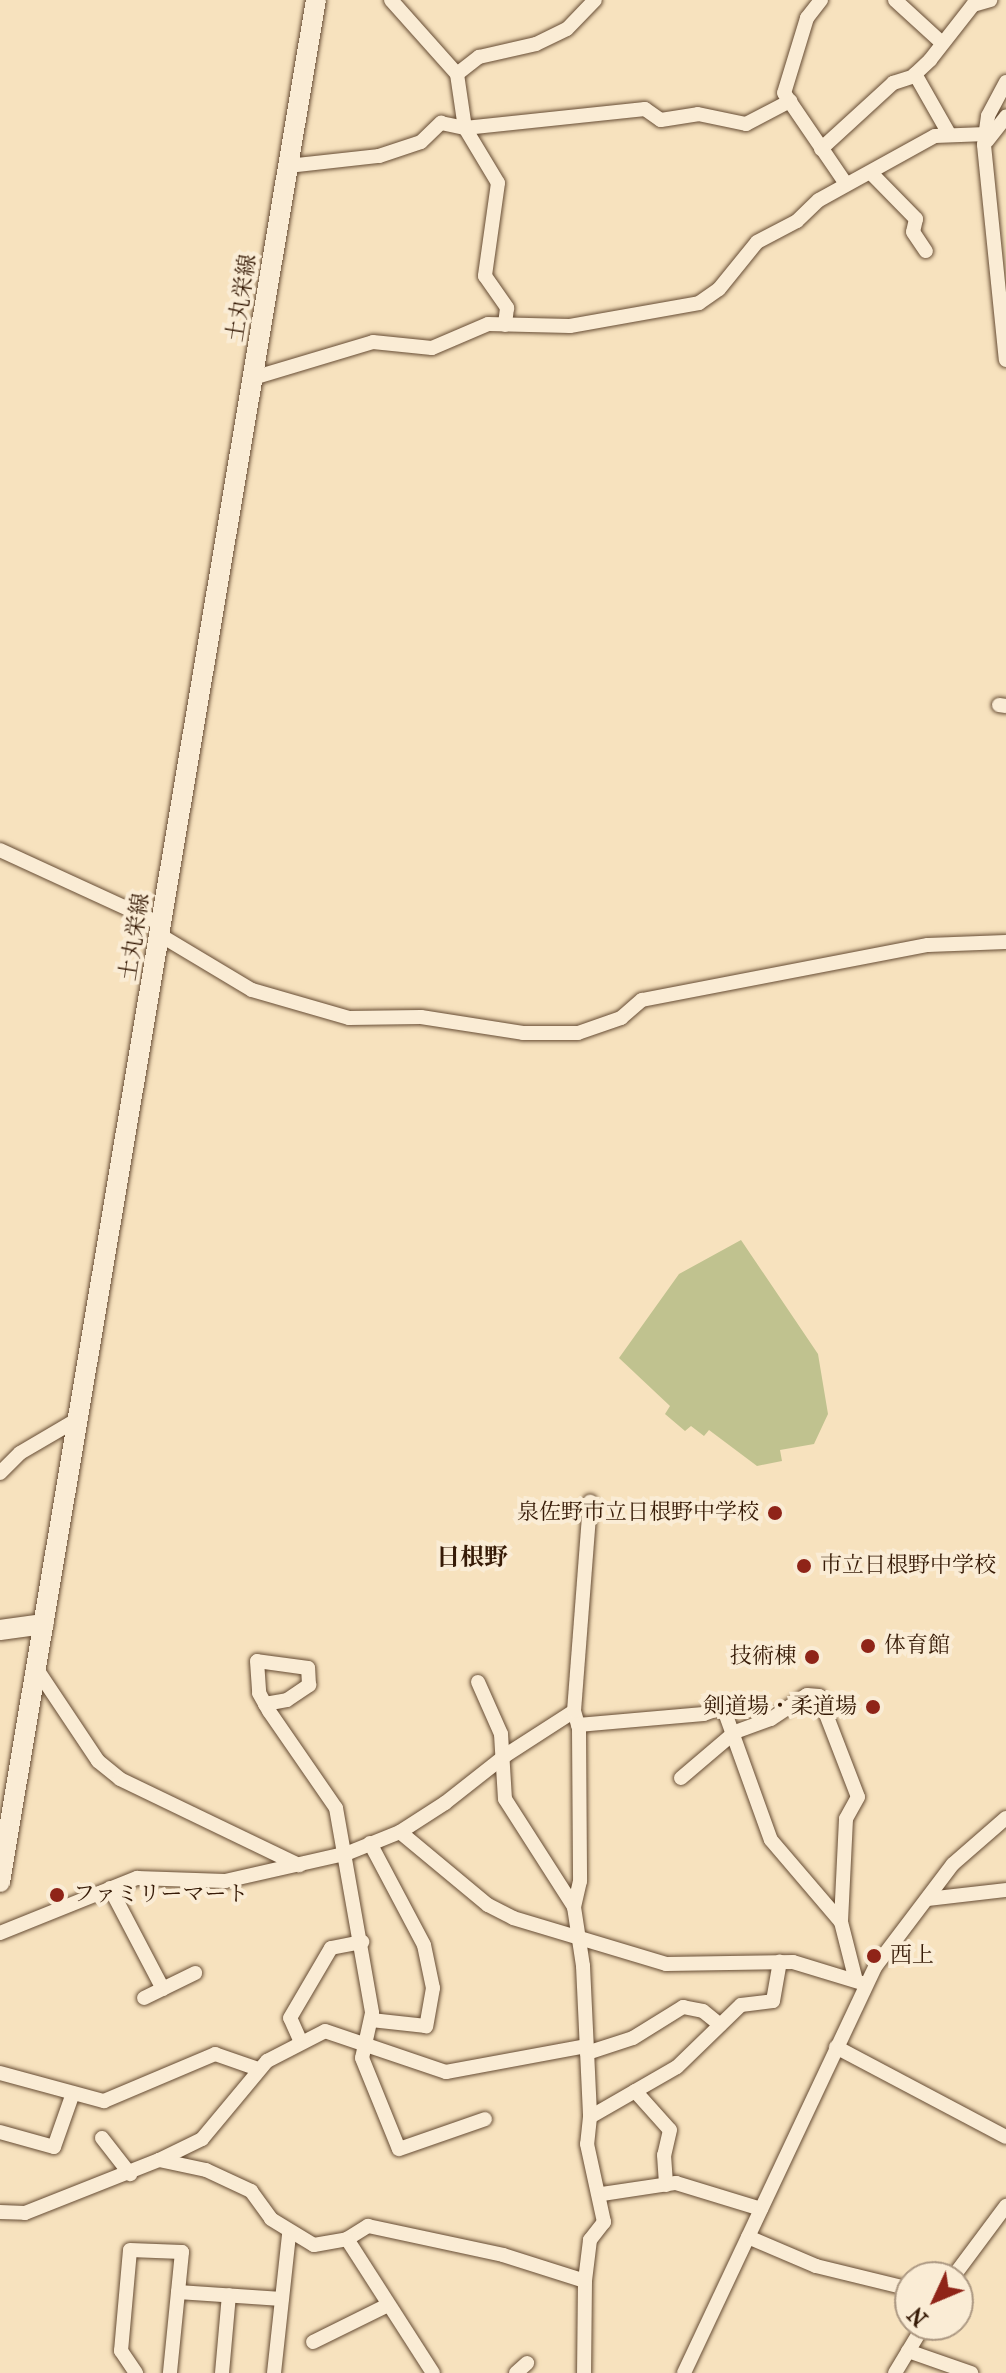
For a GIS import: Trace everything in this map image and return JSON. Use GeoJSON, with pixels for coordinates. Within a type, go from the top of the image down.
{"type":"FeatureCollection","features":[{"type":"Feature","properties":{"kind":"main road","name":"土丸栄線"},"geometry":{"type":"LineString","coordinates":[[0,1882],[316,0]]}},
{"type":"Feature","properties":{"kind":"main road"},"geometry":{"type":"LineString","coordinates":[[0,1630],[44,1624]]}},
{"type":"Feature","properties":{"kind":"street"},"geometry":{"type":"LineString","coordinates":[[391,0],[457,74],[465,128],[498,183],[485,276],[507,308],[505,325]]}},
{"type":"Feature","properties":{"kind":"street"},"geometry":{"type":"LineString","coordinates":[[457,74],[479,57],[536,44],[567,29],[595,0]]}},
{"type":"Feature","properties":{"kind":"street"},"geometry":{"type":"LineString","coordinates":[[821,0],[807,18],[784,93],[846,184]]}},
{"type":"Feature","properties":{"kind":"street"},"geometry":{"type":"LineString","coordinates":[[895,0],[941,42]]}},
{"type":"Feature","properties":{"kind":"street"},"geometry":{"type":"LineString","coordinates":[[821,149],[893,83],[915,74],[973,5],[990,0]]}},
{"type":"Feature","properties":{"kind":"street"},"geometry":{"type":"LineString","coordinates":[[915,74],[948,132]]}},
{"type":"Feature","properties":{"kind":"street"},"geometry":{"type":"LineString","coordinates":[[1006,82],[985,139],[1006,360]]}},
{"type":"Feature","properties":{"kind":"street"},"geometry":{"type":"LineString","coordinates":[[288,166],[379,156],[421,142],[441,123],[465,128],[645,109],[661,120],[698,114],[746,124],[790,101]]}},
{"type":"Feature","properties":{"kind":"street"},"geometry":{"type":"LineString","coordinates":[[985,139],[1006,117]]}},
{"type":"Feature","properties":{"kind":"street"},"geometry":{"type":"LineString","coordinates":[[253,378],[373,342],[432,348],[472,329],[505,325],[570,326],[699,303],[719,289],[757,242],[846,184],[872,174],[948,132],[985,139]]}},
{"type":"Feature","properties":{"kind":"street"},"geometry":{"type":"LineString","coordinates":[[872,174],[916,219],[913,232],[926,251]]}},
{"type":"Feature","properties":{"kind":"street"},"geometry":{"type":"LineString","coordinates":[[0,850],[160,930],[252,990],[349,1018],[421,1017],[523,1033],[578,1033],[621,1018],[642,1000],[928,945],[1006,942]]}},
{"type":"Feature","properties":{"kind":"street"},"geometry":{"type":"LineString","coordinates":[[0,1473],[20,1453],[78,1419]]}},
{"type":"Feature","properties":{"kind":"street"},"geometry":{"type":"LineString","coordinates":[[584,2373],[585,2281],[590,2240],[604,2222],[602,2194],[587,2144],[590,2117],[574,1907],[580,1881],[576,1718],[590,1502]]}},
{"type":"Feature","properties":{"kind":"street"},"geometry":{"type":"LineString","coordinates":[[36,1668],[98,1761],[120,1779],[299,1865]]}},
{"type":"Feature","properties":{"kind":"street"},"geometry":{"type":"LineString","coordinates":[[478,1682],[506,1755],[505,1799],[574,1907]]}},
{"type":"Feature","properties":{"kind":"street"},"geometry":{"type":"LineString","coordinates":[[681,1778],[735,1732],[771,1719],[807,1695],[819,1696],[826,1704],[858,1797],[846,1819],[841,1922],[860,1981]]}},
{"type":"Feature","properties":{"kind":"street"},"geometry":{"type":"LineString","coordinates":[[265,1704],[336,1808],[348,1853],[371,2020],[362,2058],[399,2149],[485,2119]]}},
{"type":"Feature","properties":{"kind":"street"},"geometry":{"type":"LineString","coordinates":[[0,1933],[137,1878],[225,1881],[348,1853],[400,1832],[506,1755],[576,1718],[704,1714],[723,1707],[735,1732],[771,1840],[841,1922]]}},
{"type":"Feature","properties":{"kind":"street"},"geometry":{"type":"LineString","coordinates":[[684,2373],[836,2047],[860,1981],[953,1864],[1006,1818]]}},
{"type":"Feature","properties":{"kind":"street"},"geometry":{"type":"LineString","coordinates":[[400,1832],[488,1905],[577,1936],[686,1967],[780,1962],[860,1981]]}},
{"type":"Feature","properties":{"kind":"street"},"geometry":{"type":"LineString","coordinates":[[370,1843],[424,1945],[433,1988],[426,2026],[371,2020]]}},
{"type":"Feature","properties":{"kind":"street"},"geometry":{"type":"LineString","coordinates":[[110,1888],[163,1989]]}},
{"type":"Feature","properties":{"kind":"street"},"geometry":{"type":"LineString","coordinates":[[928,1899],[1006,1890]]}},
{"type":"Feature","properties":{"kind":"street"},"geometry":{"type":"LineString","coordinates":[[300,2040],[290,2018],[331,1948],[362,1942]]}},
{"type":"Feature","properties":{"kind":"street"},"geometry":{"type":"LineString","coordinates":[[590,2117],[677,2067],[741,2005],[773,2001],[780,1962]]}},
{"type":"Feature","properties":{"kind":"street"},"geometry":{"type":"LineString","coordinates":[[144,1998],[195,1973]]}},
{"type":"Feature","properties":{"kind":"street"},"geometry":{"type":"LineString","coordinates":[[0,2212],[25,2213],[70,2192],[130,2174],[202,2139],[258,2069],[300,2040],[325,2031],[446,2072],[586,2050],[633,2038],[683,2007],[703,2011],[720,2025]]}},
{"type":"Feature","properties":{"kind":"street"},"geometry":{"type":"LineString","coordinates":[[836,2047],[1006,2137]]}},
{"type":"Feature","properties":{"kind":"street"},"geometry":{"type":"LineString","coordinates":[[0,2073],[104,2101],[215,2054],[258,2069]]}},
{"type":"Feature","properties":{"kind":"street"},"geometry":{"type":"LineString","coordinates":[[635,2091],[670,2130],[664,2155],[666,2185]]}},
{"type":"Feature","properties":{"kind":"street"},"geometry":{"type":"LineString","coordinates":[[0,2132],[54,2147],[73,2093]]}},
{"type":"Feature","properties":{"kind":"street"},"geometry":{"type":"LineString","coordinates":[[102,2138],[130,2174]]}},
{"type":"Feature","properties":{"kind":"street"},"geometry":{"type":"LineString","coordinates":[[159,2160],[206,2170],[251,2191],[271,2219],[289,2234],[314,2245],[347,2239],[368,2226],[503,2255],[585,2281]]}},
{"type":"Feature","properties":{"kind":"street"},"geometry":{"type":"LineString","coordinates":[[602,2194],[676,2183],[761,2209]]}},
{"type":"Feature","properties":{"kind":"street"},"geometry":{"type":"LineString","coordinates":[[965,2261],[1006,2206]]}},
{"type":"Feature","properties":{"kind":"street"},"geometry":{"type":"LineString","coordinates":[[274,2373],[289,2234]]}},
{"type":"Feature","properties":{"kind":"street"},"geometry":{"type":"LineString","coordinates":[[748,2237],[816,2266],[894,2285]]}},
{"type":"Feature","properties":{"kind":"street"},"geometry":{"type":"LineString","coordinates":[[347,2239],[386,2306],[433,2373]]}},
{"type":"Feature","properties":{"kind":"street"},"geometry":{"type":"LineString","coordinates":[[136,2373],[121,2351],[130,2250],[182,2252],[170,2373]]}},
{"type":"Feature","properties":{"kind":"street"},"geometry":{"type":"LineString","coordinates":[[178,2292],[282,2299]]}},
{"type":"Feature","properties":{"kind":"street"},"geometry":{"type":"LineString","coordinates":[[222,2373],[229,2295]]}},
{"type":"Feature","properties":{"kind":"street"},"geometry":{"type":"LineString","coordinates":[[313,2342],[386,2306]]}},
{"type":"Feature","properties":{"kind":"street"},"geometry":{"type":"LineString","coordinates":[[895,2373],[914,2341]]}},
{"type":"Feature","properties":{"kind":"street"},"geometry":{"type":"LineString","coordinates":[[908,2351],[971,2373]]}},
{"type":"Feature","properties":{"kind":"green space"},"geometry":{"type":"Polygon","coordinates":[[[741,1240],[818,1354],[828,1414],[814,1444],[780,1450],[782,1461],[757,1466],[709,1430],[704,1436],[691,1426],[685,1431],[665,1414],[670,1406],[619,1358],[679,1274],[741,1240]]]}},
{"type":"Feature","properties":{"kind":"place","name":"泉佐野市立日根野中学校"},"geometry":{"type":"Point","coordinates":[775,1513]}},
{"type":"Feature","properties":{"kind":"place","name":"市立日根野中学校"},"geometry":{"type":"Point","coordinates":[804,1566]}},
{"type":"Feature","properties":{"kind":"place","name":"体育館"},"geometry":{"type":"Point","coordinates":[868,1646]}},
{"type":"Feature","properties":{"kind":"place","name":"技術棟"},"geometry":{"type":"Point","coordinates":[812,1657]}},
{"type":"Feature","properties":{"kind":"place","name":"剣道場・柔道場"},"geometry":{"type":"Point","coordinates":[873,1707]}},
{"type":"Feature","properties":{"kind":"place","name":"ファミリーマート"},"geometry":{"type":"Point","coordinates":[57,1895]}},
{"type":"Feature","properties":{"kind":"place","name":"西上"},"geometry":{"type":"Point","coordinates":[874,1956]}},
{"type":"Feature","properties":{"kind":"district","name":"日根野"},"geometry":{"type":"Point","coordinates":[472,1558]}}]}
